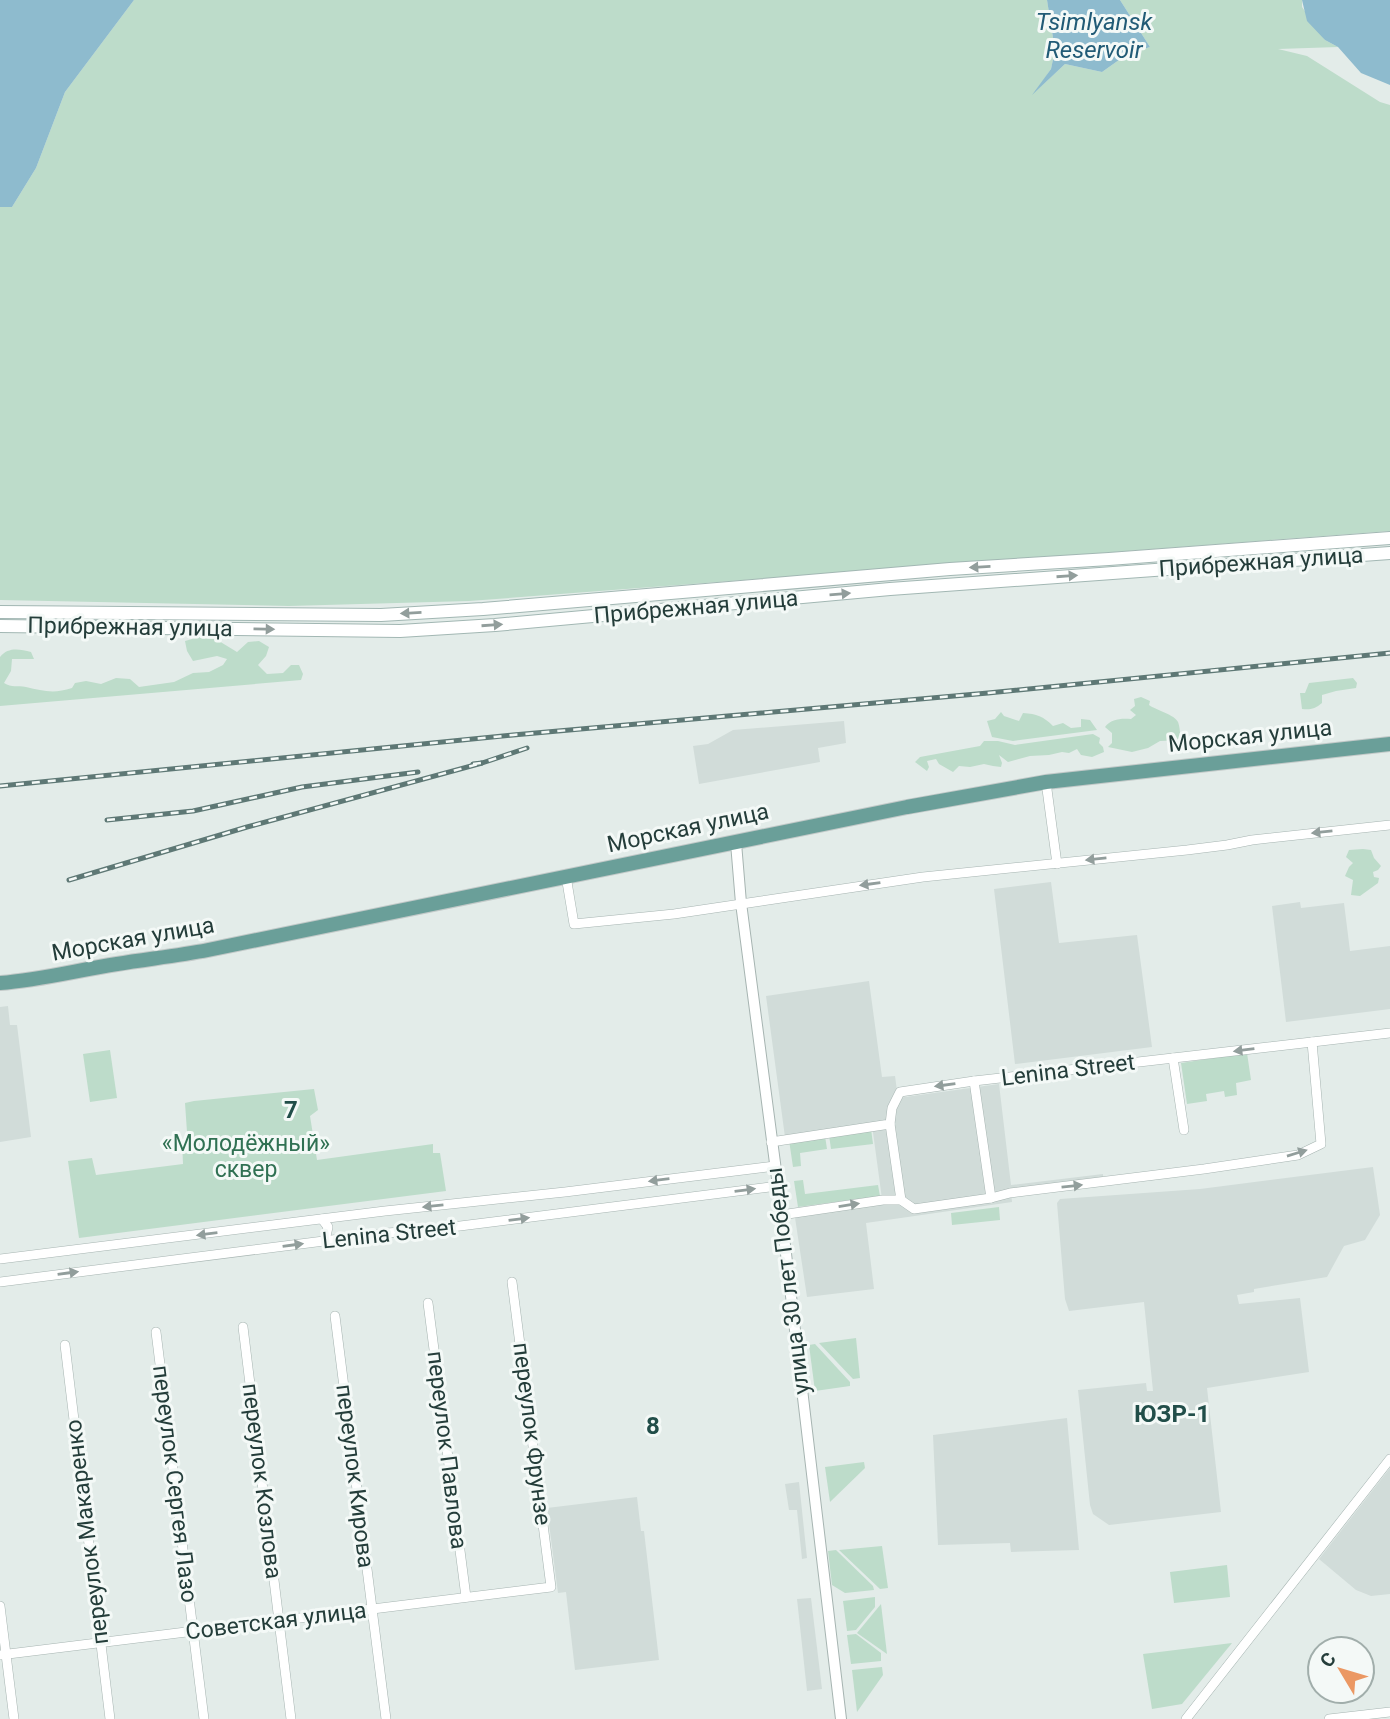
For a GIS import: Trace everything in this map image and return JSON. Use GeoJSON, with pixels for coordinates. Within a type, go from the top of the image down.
{"type":"FeatureCollection","features":[{"type":"Feature","properties":{"kind":"main road","name":"Прибрежная улица"},"geometry":{"type":"LineString","coordinates":[[0,611],[381,615],[483,609],[950,569],[1390,538]]}},
{"type":"Feature","properties":{"kind":"main road","name":"Прибрежная улица"},"geometry":{"type":"LineString","coordinates":[[0,626],[400,631],[495,625],[890,589],[1390,553]]}},
{"type":"Feature","properties":{"kind":"main road","name":"Морская улица"},"geometry":{"type":"LineString","coordinates":[[0,983],[173,957],[907,807],[1046,782],[1390,744]]}},
{"type":"Feature","properties":{"kind":"street"},"geometry":{"type":"LineString","coordinates":[[1046,782],[1058,864]]}},
{"type":"Feature","properties":{"kind":"street"},"geometry":{"type":"LineString","coordinates":[[566,876],[574,924],[674,914],[923,877],[1214,847],[1252,840],[1390,825]]}},
{"type":"Feature","properties":{"kind":"street","name":"улица 30 лет Победы"},"geometry":{"type":"LineString","coordinates":[[736,843],[741,903],[778,1186],[841,1719]]}},
{"type":"Feature","properties":{"kind":"street","name":"Lenina Street"},"geometry":{"type":"LineString","coordinates":[[890,1124],[892,1108],[901,1092],[974,1081],[1390,1033]]}},
{"type":"Feature","properties":{"kind":"street"},"geometry":{"type":"LineString","coordinates":[[781,1215],[883,1200],[901,1200],[914,1209],[1010,1193],[1298,1155],[1321,1144],[1312,1042]]}},
{"type":"Feature","properties":{"kind":"street"},"geometry":{"type":"LineString","coordinates":[[1173,1058],[1184,1130]]}},
{"type":"Feature","properties":{"kind":"street"},"geometry":{"type":"LineString","coordinates":[[974,1081],[991,1198]]}},
{"type":"Feature","properties":{"kind":"street"},"geometry":{"type":"LineString","coordinates":[[771,1142],[890,1124],[901,1200]]}},
{"type":"Feature","properties":{"kind":"street","name":"Lenina Street"},"geometry":{"type":"LineString","coordinates":[[0,1259],[775,1166]]}},
{"type":"Feature","properties":{"kind":"street","name":"Lenina Street"},"geometry":{"type":"LineString","coordinates":[[0,1282],[778,1186]]}},
{"type":"Feature","properties":{"kind":"street"},"geometry":{"type":"LineString","coordinates":[[322,1219],[328,1227],[325,1241]]}},
{"type":"Feature","properties":{"kind":"street","name":"переулок Фрунзе"},"geometry":{"type":"LineString","coordinates":[[512,1282],[551,1587]]}},
{"type":"Feature","properties":{"kind":"street","name":"переулок Павлова"},"geometry":{"type":"LineString","coordinates":[[428,1303],[465,1594]]}},
{"type":"Feature","properties":{"kind":"street","name":"переулок Кирова"},"geometry":{"type":"LineString","coordinates":[[335,1316],[386,1719]]}},
{"type":"Feature","properties":{"kind":"street","name":"переулок Козлова"},"geometry":{"type":"LineString","coordinates":[[243,1327],[291,1719]]}},
{"type":"Feature","properties":{"kind":"street","name":"переулок Сергея Лазо"},"geometry":{"type":"LineString","coordinates":[[156,1332],[204,1719]]}},
{"type":"Feature","properties":{"kind":"street","name":"переулок Макаренко"},"geometry":{"type":"LineString","coordinates":[[65,1345],[110,1719]]}},
{"type":"Feature","properties":{"kind":"street"},"geometry":{"type":"LineString","coordinates":[[1186,1719],[1390,1459]]}},
{"type":"Feature","properties":{"kind":"street","name":"Советская улица"},"geometry":{"type":"LineString","coordinates":[[3,1655],[372,1609],[465,1594],[551,1587]]}},
{"type":"Feature","properties":{"kind":"street"},"geometry":{"type":"LineString","coordinates":[[0,1606],[3,1655],[14,1719]]}},
{"type":"Feature","properties":{"kind":"street"},"geometry":{"type":"LineString","coordinates":[[1329,1719],[1390,1712]]}},
{"type":"Feature","properties":{"kind":"shaded area"},"geometry":{"type":"Polygon","coordinates":[[[844,721],[846,743],[818,748],[820,762],[699,784],[693,746],[708,744],[733,730],[844,721]]]}},
{"type":"Feature","properties":{"kind":"shaded area"},"geometry":{"type":"Polygon","coordinates":[[[1051,882],[1059,943],[1137,935],[1152,1047],[1015,1064],[994,889],[1051,882]]]}},
{"type":"Feature","properties":{"kind":"shaded area"},"geometry":{"type":"Polygon","coordinates":[[[1300,902],[1301,908],[1344,903],[1350,951],[1390,946],[1390,1009],[1286,1022],[1272,906],[1300,902]]]}},
{"type":"Feature","properties":{"kind":"shaded area"},"geometry":{"type":"Polygon","coordinates":[[[869,981],[882,1077],[895,1076],[898,1098],[999,1084],[1011,1185],[1103,1174],[1103,1181],[1011,1192],[1012,1202],[866,1223],[874,1289],[807,1297],[794,1211],[882,1199],[872,1125],[785,1137],[766,996],[869,981]]]}},
{"type":"Feature","properties":{"kind":"shaded area"},"geometry":{"type":"Polygon","coordinates":[[[8,1006],[10,1025],[17,1025],[31,1137],[0,1142],[0,1007],[8,1006]]]}},
{"type":"Feature","properties":{"kind":"shaded area"},"geometry":{"type":"Polygon","coordinates":[[[1373,1167],[1380,1215],[1365,1240],[1344,1246],[1327,1277],[1254,1289],[1254,1292],[1237,1295],[1239,1304],[1300,1298],[1309,1372],[1207,1388],[1221,1512],[1109,1525],[1093,1514],[1078,1390],[1146,1383],[1147,1391],[1153,1391],[1144,1302],[1069,1311],[1065,1299],[1057,1203],[1060,1199],[1200,1189],[1373,1167]]]}},
{"type":"Feature","properties":{"kind":"shaded area"},"geometry":{"type":"Polygon","coordinates":[[[1067,1418],[1079,1550],[1011,1552],[1010,1543],[938,1545],[933,1435],[1067,1418]]]}},
{"type":"Feature","properties":{"kind":"shaded area"},"geometry":{"type":"Polygon","coordinates":[[[1390,1468],[1390,1594],[1371,1596],[1356,1590],[1319,1559],[1390,1468]]]}},
{"type":"Feature","properties":{"kind":"shaded area"},"geometry":{"type":"Polygon","coordinates":[[[799,1482],[807,1558],[802,1559],[797,1510],[789,1510],[785,1484],[799,1482]]]}},
{"type":"Feature","properties":{"kind":"shaded area"},"geometry":{"type":"Polygon","coordinates":[[[637,1497],[641,1531],[644,1531],[659,1660],[575,1670],[566,1592],[558,1593],[547,1508],[637,1497]]]}},
{"type":"Feature","properties":{"kind":"shaded area"},"geometry":{"type":"Polygon","coordinates":[[[811,1598],[822,1689],[807,1691],[797,1599],[811,1598]]]}},
{"type":"Feature","properties":{"kind":"green space"},"geometry":{"type":"Polygon","coordinates":[[[134,0],[1047,0],[1055,50],[1051,69],[1036,91],[1065,64],[1102,72],[1126,55],[1150,47],[1120,0],[1302,0],[1302,7],[1325,40],[1338,47],[1278,49],[1307,56],[1380,102],[1390,105],[1390,531],[469,601],[289,606],[0,600],[0,207],[12,207],[36,168],[65,92],[134,0]]]}},
{"type":"Feature","properties":{"kind":"green space"},"geometry":{"type":"Polygon","coordinates":[[[199,637],[214,638],[237,652],[248,642],[259,641],[269,647],[266,656],[258,665],[267,674],[283,673],[291,665],[299,665],[303,674],[301,680],[0,706],[0,657],[10,650],[31,652],[34,659],[12,659],[11,671],[4,683],[10,685],[54,691],[72,688],[75,683],[86,681],[101,684],[116,678],[130,679],[139,687],[174,682],[193,673],[209,672],[223,665],[227,659],[217,656],[193,661],[185,641],[199,637]]]}},
{"type":"Feature","properties":{"kind":"green space"},"geometry":{"type":"Polygon","coordinates":[[[1353,678],[1357,683],[1356,688],[1322,695],[1322,703],[1312,709],[1302,709],[1300,693],[1305,693],[1309,683],[1353,678]]]}},
{"type":"Feature","properties":{"kind":"green space"},"geometry":{"type":"Polygon","coordinates":[[[1141,697],[1150,701],[1149,705],[1176,719],[1181,740],[1160,741],[1148,748],[1132,752],[1108,747],[1112,743],[1112,733],[1105,727],[1113,721],[1131,719],[1136,715],[1130,710],[1135,706],[1134,699],[1141,697]]]}},
{"type":"Feature","properties":{"kind":"green space"},"geometry":{"type":"Polygon","coordinates":[[[1001,712],[1004,716],[1019,721],[1023,713],[1036,715],[1053,726],[1063,723],[1071,728],[1081,727],[1081,719],[1090,720],[1097,730],[1013,741],[992,737],[987,721],[995,719],[1001,712]]]}},
{"type":"Feature","properties":{"kind":"green space"},"geometry":{"type":"Polygon","coordinates":[[[1093,734],[1100,738],[1099,743],[1104,752],[1092,757],[1081,755],[1077,749],[1069,753],[1030,756],[1008,762],[999,755],[1001,767],[984,764],[959,766],[953,772],[939,764],[936,759],[927,761],[927,771],[915,762],[920,757],[980,746],[984,741],[1015,745],[1093,734]]]}},
{"type":"Feature","properties":{"kind":"green space"},"geometry":{"type":"Polygon","coordinates":[[[1349,850],[1371,850],[1381,866],[1373,872],[1374,877],[1379,878],[1378,883],[1360,896],[1351,895],[1353,880],[1345,876],[1353,863],[1346,857],[1349,850]]]}},
{"type":"Feature","properties":{"kind":"green space"},"geometry":{"type":"Polygon","coordinates":[[[110,1050],[117,1098],[90,1102],[83,1054],[110,1050]]]}},
{"type":"Feature","properties":{"kind":"green space"},"geometry":{"type":"Polygon","coordinates":[[[1247,1053],[1251,1080],[1236,1083],[1237,1095],[1225,1097],[1224,1091],[1206,1094],[1207,1101],[1187,1104],[1181,1063],[1247,1053]]]}},
{"type":"Feature","properties":{"kind":"green space","name":"«Молодёжный» сквер"},"geometry":{"type":"Polygon","coordinates":[[[314,1089],[318,1110],[310,1116],[317,1160],[433,1144],[433,1153],[440,1153],[446,1191],[79,1238],[68,1161],[92,1158],[96,1175],[183,1164],[182,1141],[187,1132],[185,1103],[314,1089]]]}},
{"type":"Feature","properties":{"kind":"green space"},"geometry":{"type":"Polygon","coordinates":[[[871,1129],[873,1144],[831,1149],[829,1135],[871,1129]]]}},
{"type":"Feature","properties":{"kind":"green space"},"geometry":{"type":"Polygon","coordinates":[[[825,1136],[827,1149],[800,1153],[801,1166],[793,1167],[789,1140],[825,1136]]]}},
{"type":"Feature","properties":{"kind":"green space"},"geometry":{"type":"Polygon","coordinates":[[[803,1180],[805,1194],[878,1185],[880,1196],[798,1207],[794,1181],[803,1180]]]}},
{"type":"Feature","properties":{"kind":"green space"},"geometry":{"type":"Polygon","coordinates":[[[999,1207],[1000,1220],[952,1225],[951,1213],[999,1207]]]}},
{"type":"Feature","properties":{"kind":"green space"},"geometry":{"type":"Polygon","coordinates":[[[856,1338],[860,1378],[853,1379],[819,1343],[856,1338]]]}},
{"type":"Feature","properties":{"kind":"green space"},"geometry":{"type":"Polygon","coordinates":[[[815,1344],[850,1382],[850,1386],[815,1391],[809,1345],[815,1344]]]}},
{"type":"Feature","properties":{"kind":"green space"},"geometry":{"type":"Polygon","coordinates":[[[864,1462],[865,1468],[830,1502],[825,1467],[864,1462]]]}},
{"type":"Feature","properties":{"kind":"green space"},"geometry":{"type":"Polygon","coordinates":[[[882,1546],[888,1588],[880,1589],[839,1550],[882,1546]]]}},
{"type":"Feature","properties":{"kind":"green space"},"geometry":{"type":"Polygon","coordinates":[[[836,1550],[874,1590],[845,1593],[832,1585],[828,1551],[836,1550]]]}},
{"type":"Feature","properties":{"kind":"green space"},"geometry":{"type":"Polygon","coordinates":[[[1227,1565],[1230,1597],[1174,1603],[1170,1572],[1227,1565]]]}},
{"type":"Feature","properties":{"kind":"green space"},"geometry":{"type":"Polygon","coordinates":[[[875,1597],[875,1607],[856,1630],[847,1631],[843,1601],[875,1597]]]}},
{"type":"Feature","properties":{"kind":"green space"},"geometry":{"type":"Polygon","coordinates":[[[881,1604],[887,1654],[857,1633],[881,1604]]]}},
{"type":"Feature","properties":{"kind":"green space"},"geometry":{"type":"Polygon","coordinates":[[[856,1634],[881,1653],[881,1661],[851,1664],[847,1635],[856,1634]]]}},
{"type":"Feature","properties":{"kind":"green space"},"geometry":{"type":"Polygon","coordinates":[[[1232,1643],[1182,1704],[1152,1709],[1143,1654],[1232,1643]]]}},
{"type":"Feature","properties":{"kind":"green space"},"geometry":{"type":"Polygon","coordinates":[[[882,1667],[883,1675],[857,1712],[852,1670],[882,1667]]]}},
{"type":"Feature","properties":{"kind":"water"},"geometry":{"type":"Polygon","coordinates":[[[0,0],[134,0],[65,92],[36,168],[12,207],[0,207],[0,0]]]}},
{"type":"Feature","properties":{"kind":"water","name":"Tsimlyansk Reservoir"},"geometry":{"type":"Polygon","coordinates":[[[1047,0],[1120,0],[1150,47],[1126,55],[1102,72],[1065,64],[1032,95],[1051,69],[1055,50],[1047,0]]]}},
{"type":"Feature","properties":{"kind":"water"},"geometry":{"type":"Polygon","coordinates":[[[1302,0],[1390,0],[1390,85],[1361,73],[1338,47],[1325,40],[1307,21],[1302,0]]]}},
{"type":"Feature","properties":{"kind":"railway"},"geometry":{"type":"LineString","coordinates":[[0,786],[1390,653]]}},
{"type":"Feature","properties":{"kind":"railway"},"geometry":{"type":"LineString","coordinates":[[473,764],[527,748]]}},
{"type":"Feature","properties":{"kind":"railway"},"geometry":{"type":"LineString","coordinates":[[69,880],[247,827],[482,763]]}},
{"type":"Feature","properties":{"kind":"railway"},"geometry":{"type":"LineString","coordinates":[[107,820],[193,811],[302,787],[418,772]]}},
{"type":"Feature","properties":{"kind":"district","name":"7"},"geometry":{"type":"Point","coordinates":[291,1110]}},
{"type":"Feature","properties":{"kind":"district","name":"ЮЗР-1"},"geometry":{"type":"Point","coordinates":[1172,1414]}},
{"type":"Feature","properties":{"kind":"district","name":"8"},"geometry":{"type":"Point","coordinates":[653,1426]}}]}
